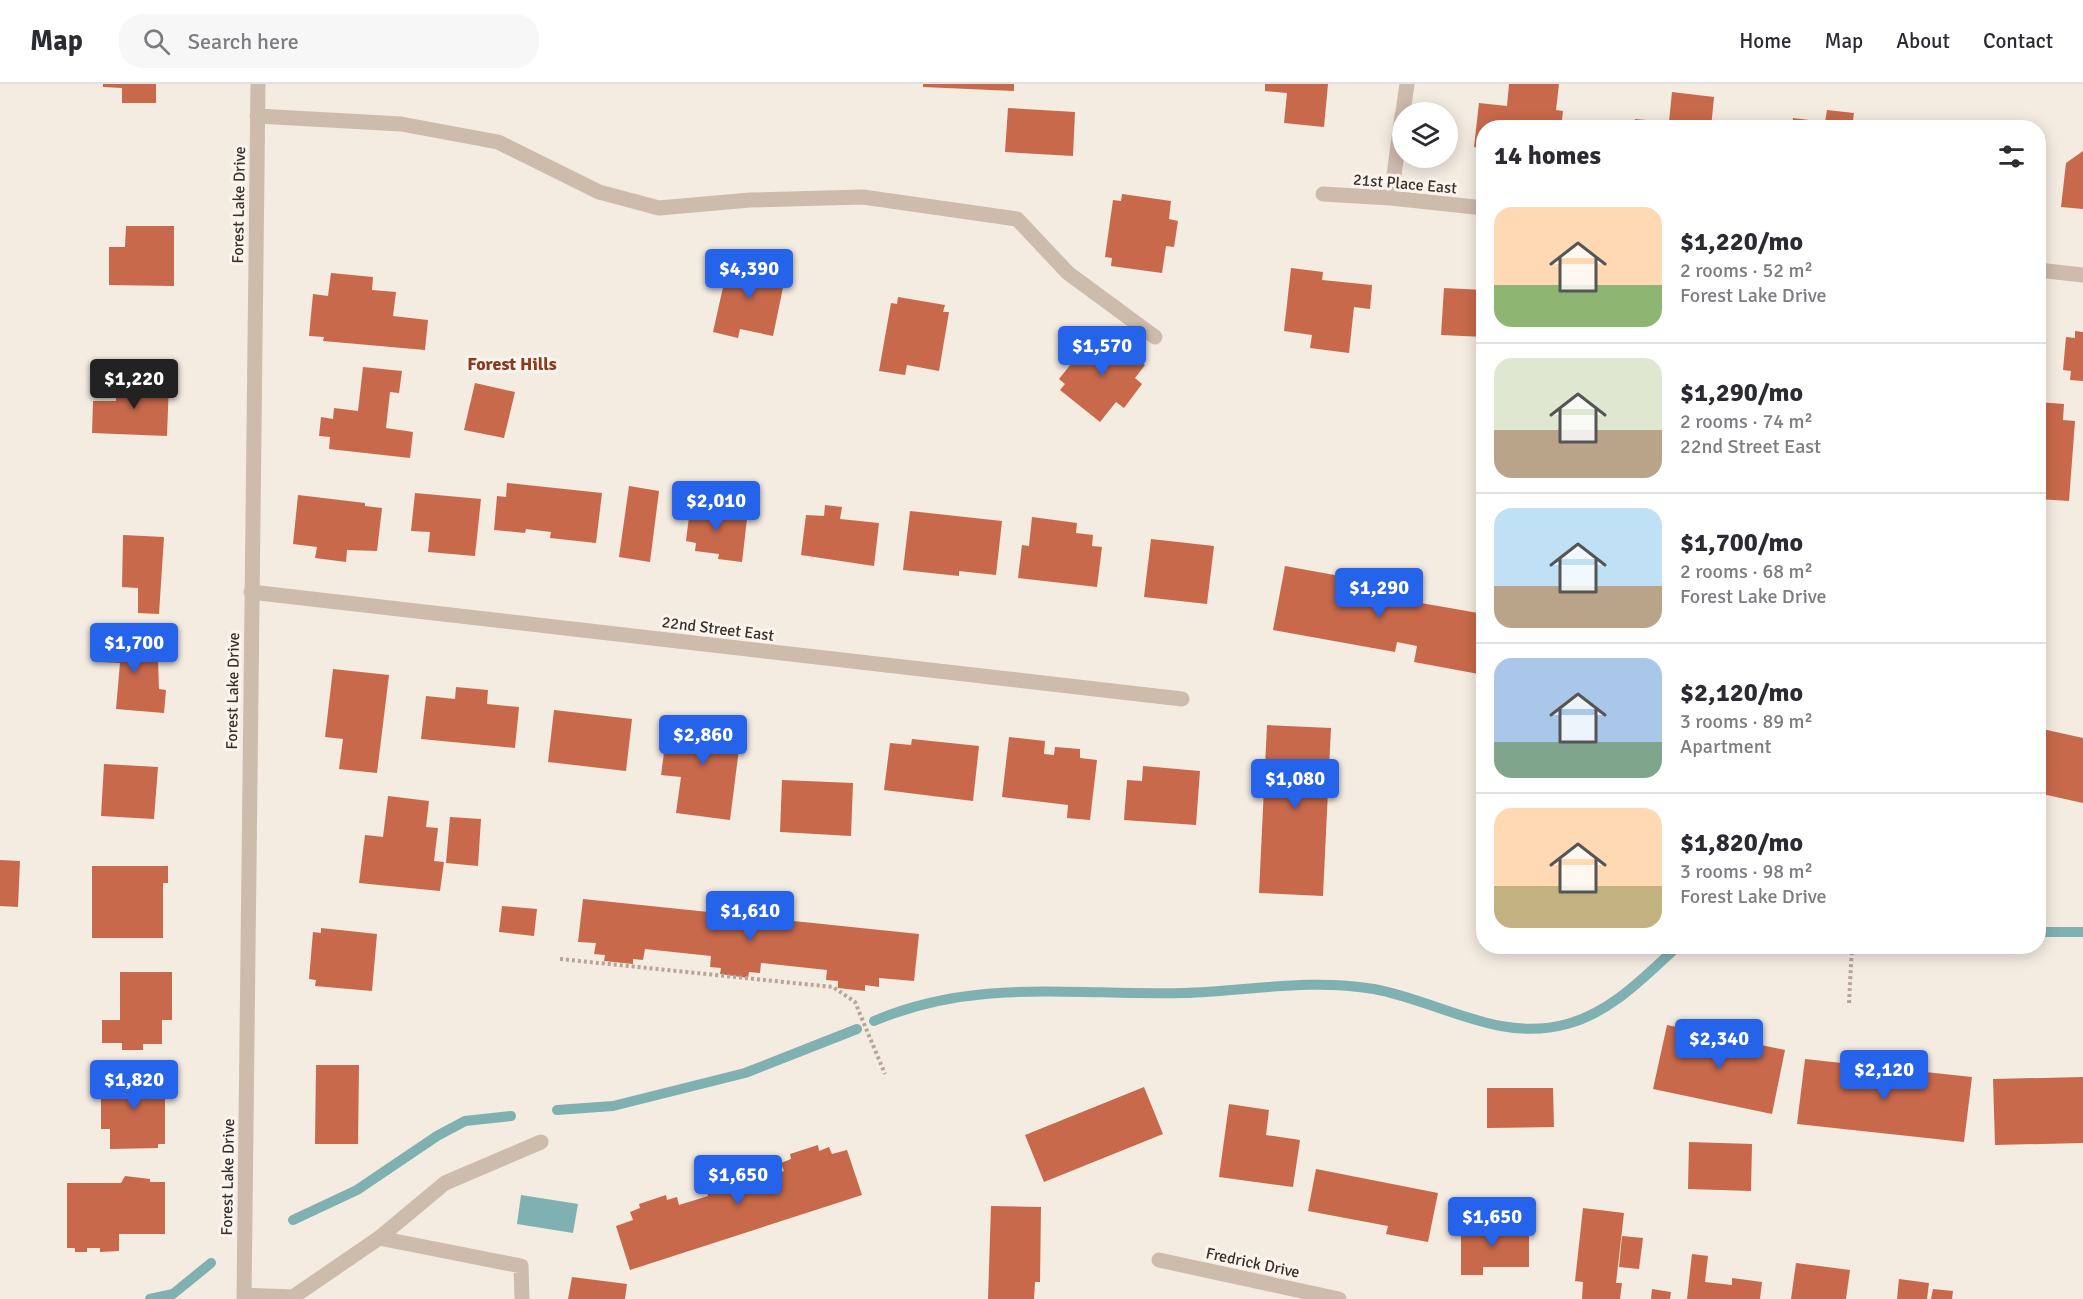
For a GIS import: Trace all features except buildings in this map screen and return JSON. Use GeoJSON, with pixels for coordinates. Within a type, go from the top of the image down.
{"type":"FeatureCollection","features":[{"type":"Feature","properties":{"kind":"street","name":"Forest Lake Drive"},"geometry":{"type":"LineString","coordinates":[[244,1297],[258,84]]}},
{"type":"Feature","properties":{"kind":"street"},"geometry":{"type":"LineString","coordinates":[[1405,102],[1407,84]]}},
{"type":"Feature","properties":{"kind":"street"},"geometry":{"type":"LineString","coordinates":[[257,116],[401,124],[498,142],[599,192],[659,208],[750,200],[862,196],[1017,219],[1068,273],[1155,337]]}},
{"type":"Feature","properties":{"kind":"street"},"geometry":{"type":"LineString","coordinates":[[1391,198],[1395,168]]}},
{"type":"Feature","properties":{"kind":"street","name":"21st Place East"},"geometry":{"type":"LineString","coordinates":[[1323,194],[1391,198],[1476,207]]}},
{"type":"Feature","properties":{"kind":"street"},"geometry":{"type":"LineString","coordinates":[[2046,271],[2083,275]]}},
{"type":"Feature","properties":{"kind":"street","name":"22nd Street East"},"geometry":{"type":"LineString","coordinates":[[251,592],[1182,699]]}},
{"type":"Feature","properties":{"kind":"street"},"geometry":{"type":"LineString","coordinates":[[244,1297],[299,1298],[379,1239],[445,1183],[541,1142]]}},
{"type":"Feature","properties":{"kind":"street"},"geometry":{"type":"LineString","coordinates":[[379,1239],[521,1266],[522,1299]]}},
{"type":"Feature","properties":{"kind":"street","name":"Fredrick Drive"},"geometry":{"type":"LineString","coordinates":[[1158,1260],[1339,1299]]}},
{"type":"Feature","properties":{"kind":"path"},"geometry":{"type":"LineString","coordinates":[[1849,1003],[1852,954]]}},
{"type":"Feature","properties":{"kind":"path"},"geometry":{"type":"LineString","coordinates":[[560,959],[833,987],[855,1002],[885,1074]]}},
{"type":"Feature","properties":{"kind":"water"},"geometry":{"type":"Polygon","coordinates":[[[521,1195],[578,1204],[573,1233],[517,1224],[521,1195]]]}},
{"type":"Feature","properties":{"kind":"waterway"},"geometry":{"type":"LineString","coordinates":[[2046,932],[2083,932]]}},
{"type":"Feature","properties":{"kind":"waterway"},"geometry":{"type":"LineString","coordinates":[[874,1021],[913,1007],[951,998],[989,994],[1027,992],[1184,993],[1326,985],[1374,989],[1493,1024],[1517,1028],[1542,1028],[1567,1024],[1599,1011],[1627,992],[1669,954]]}},
{"type":"Feature","properties":{"kind":"waterway"},"geometry":{"type":"LineString","coordinates":[[557,1110],[613,1106],[745,1073],[857,1029]]}},
{"type":"Feature","properties":{"kind":"waterway"},"geometry":{"type":"LineString","coordinates":[[293,1220],[357,1190],[437,1136],[465,1121],[511,1116]]}},
{"type":"Feature","properties":{"kind":"waterway"},"geometry":{"type":"LineString","coordinates":[[150,1299],[173,1294],[211,1263]]}},
{"type":"Feature","properties":{"kind":"district","name":"Forest Hills"},"geometry":{"type":"Point","coordinates":[512,364]}}]}
